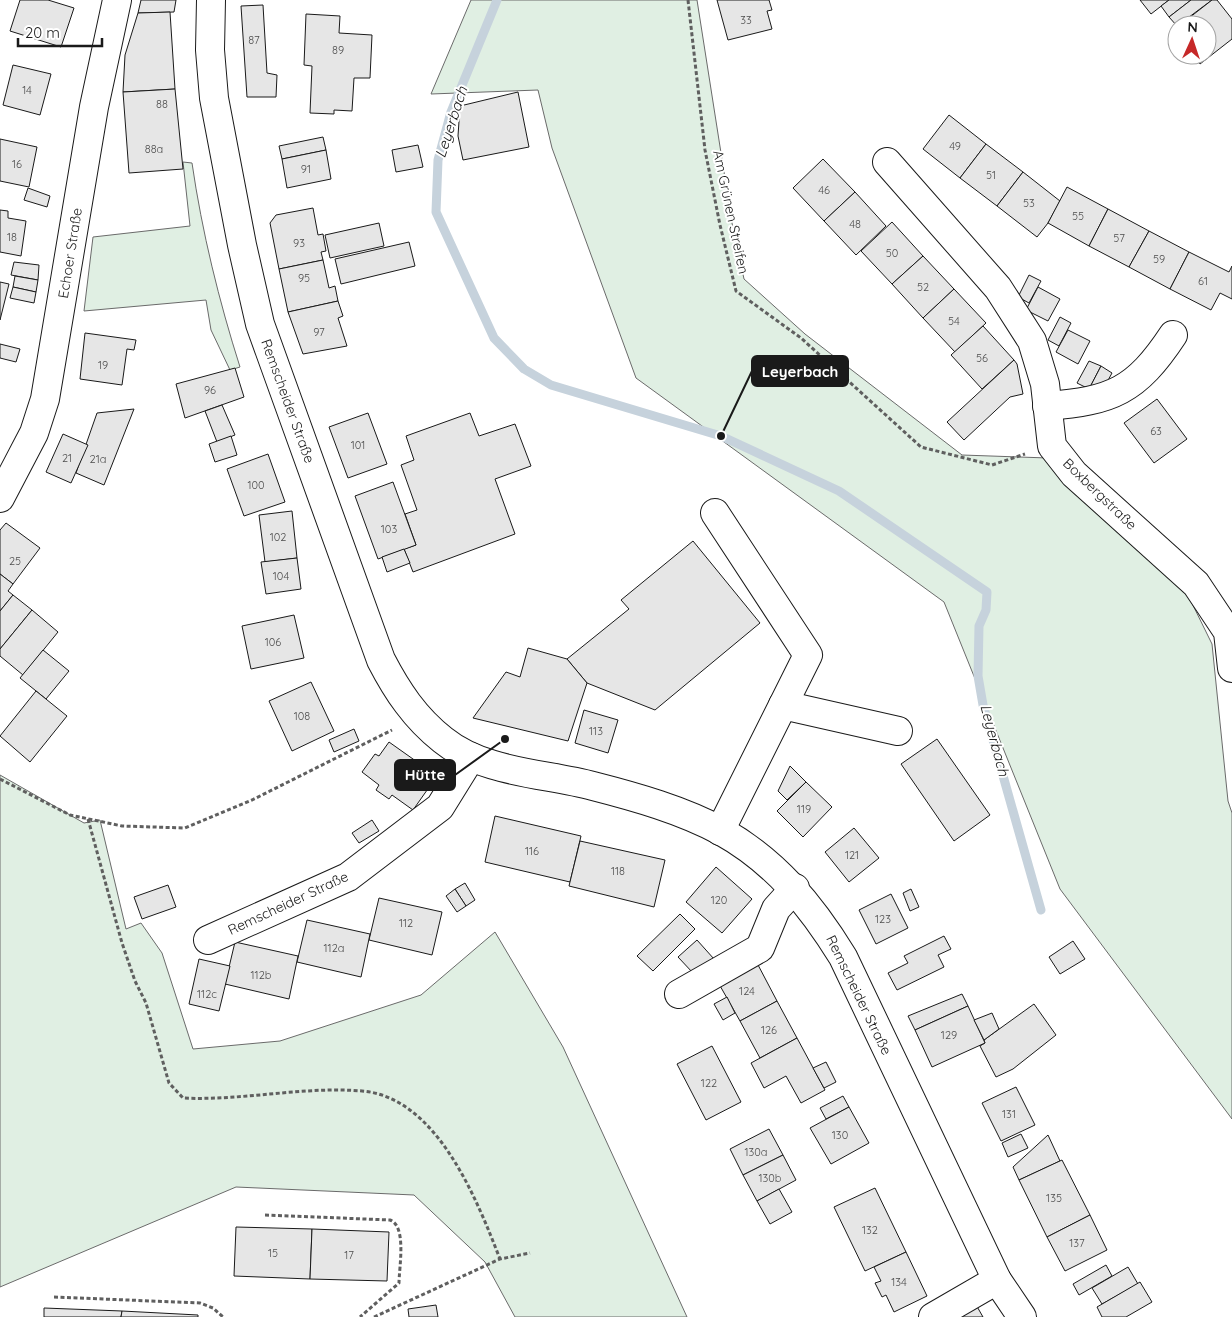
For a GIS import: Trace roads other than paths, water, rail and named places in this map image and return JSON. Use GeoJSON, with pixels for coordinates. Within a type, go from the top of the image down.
{"type":"FeatureCollection","features":[{"type":"Feature","properties":{"kind":"main road","name":"Echoer Straße"},"geometry":{"type":"LineString","coordinates":[[0,498],[34,433],[45,399],[94,106],[117,0]]}},
{"type":"Feature","properties":{"kind":"main road","name":"Remscheider Straße"},"geometry":{"type":"LineString","coordinates":[[211,0],[210,50],[214,98],[242,245],[260,324],[381,660],[405,703],[443,741],[471,757],[493,764],[593,786],[662,806],[720,831],[748,848],[776,870],[819,918],[843,957],[997,1280],[1022,1317]]}},
{"type":"Feature","properties":{"kind":"main road","name":"Boxbergstraße"},"geometry":{"type":"LineString","coordinates":[[887,162],[998,288],[1032,341],[1045,384],[1052,446],[1074,474],[1196,584],[1230,631],[1232,668]]}},
{"type":"Feature","properties":{"kind":"main road"},"geometry":{"type":"LineString","coordinates":[[1047,406],[1082,403],[1109,396],[1134,382],[1160,355],[1172,335]]}},
{"type":"Feature","properties":{"kind":"main road"},"geometry":{"type":"LineString","coordinates":[[715,512],[808,655],[720,831]]}},
{"type":"Feature","properties":{"kind":"main road"},"geometry":{"type":"LineString","coordinates":[[783,705],[898,731]]}},
{"type":"Feature","properties":{"kind":"main road","name":"Remscheider Straße"},"geometry":{"type":"LineString","coordinates":[[208,940],[348,877],[440,807],[471,757]]}},
{"type":"Feature","properties":{"kind":"main road"},"geometry":{"type":"LineString","coordinates":[[679,994],[760,948],[776,909],[794,888]]}},
{"type":"Feature","properties":{"kind":"main road"},"geometry":{"type":"LineString","coordinates":[[934,1317],[997,1280]]}},
{"type":"Feature","properties":{"kind":"waterway","name":"Leyerbach"},"geometry":{"type":"LineString","coordinates":[[497,0],[451,112],[438,160],[436,212],[494,338],[524,369],[551,385],[721,436],[839,491],[987,592],[986,610],[979,626],[978,676],[983,705],[1041,910]]}},
{"type":"Feature","properties":{"kind":"place","name":"Leyerbach"},"geometry":{"type":"Point","coordinates":[721,436]}},
{"type":"Feature","properties":{"kind":"place","name":"Hütte"},"geometry":{"type":"Point","coordinates":[505,739]}}]}
